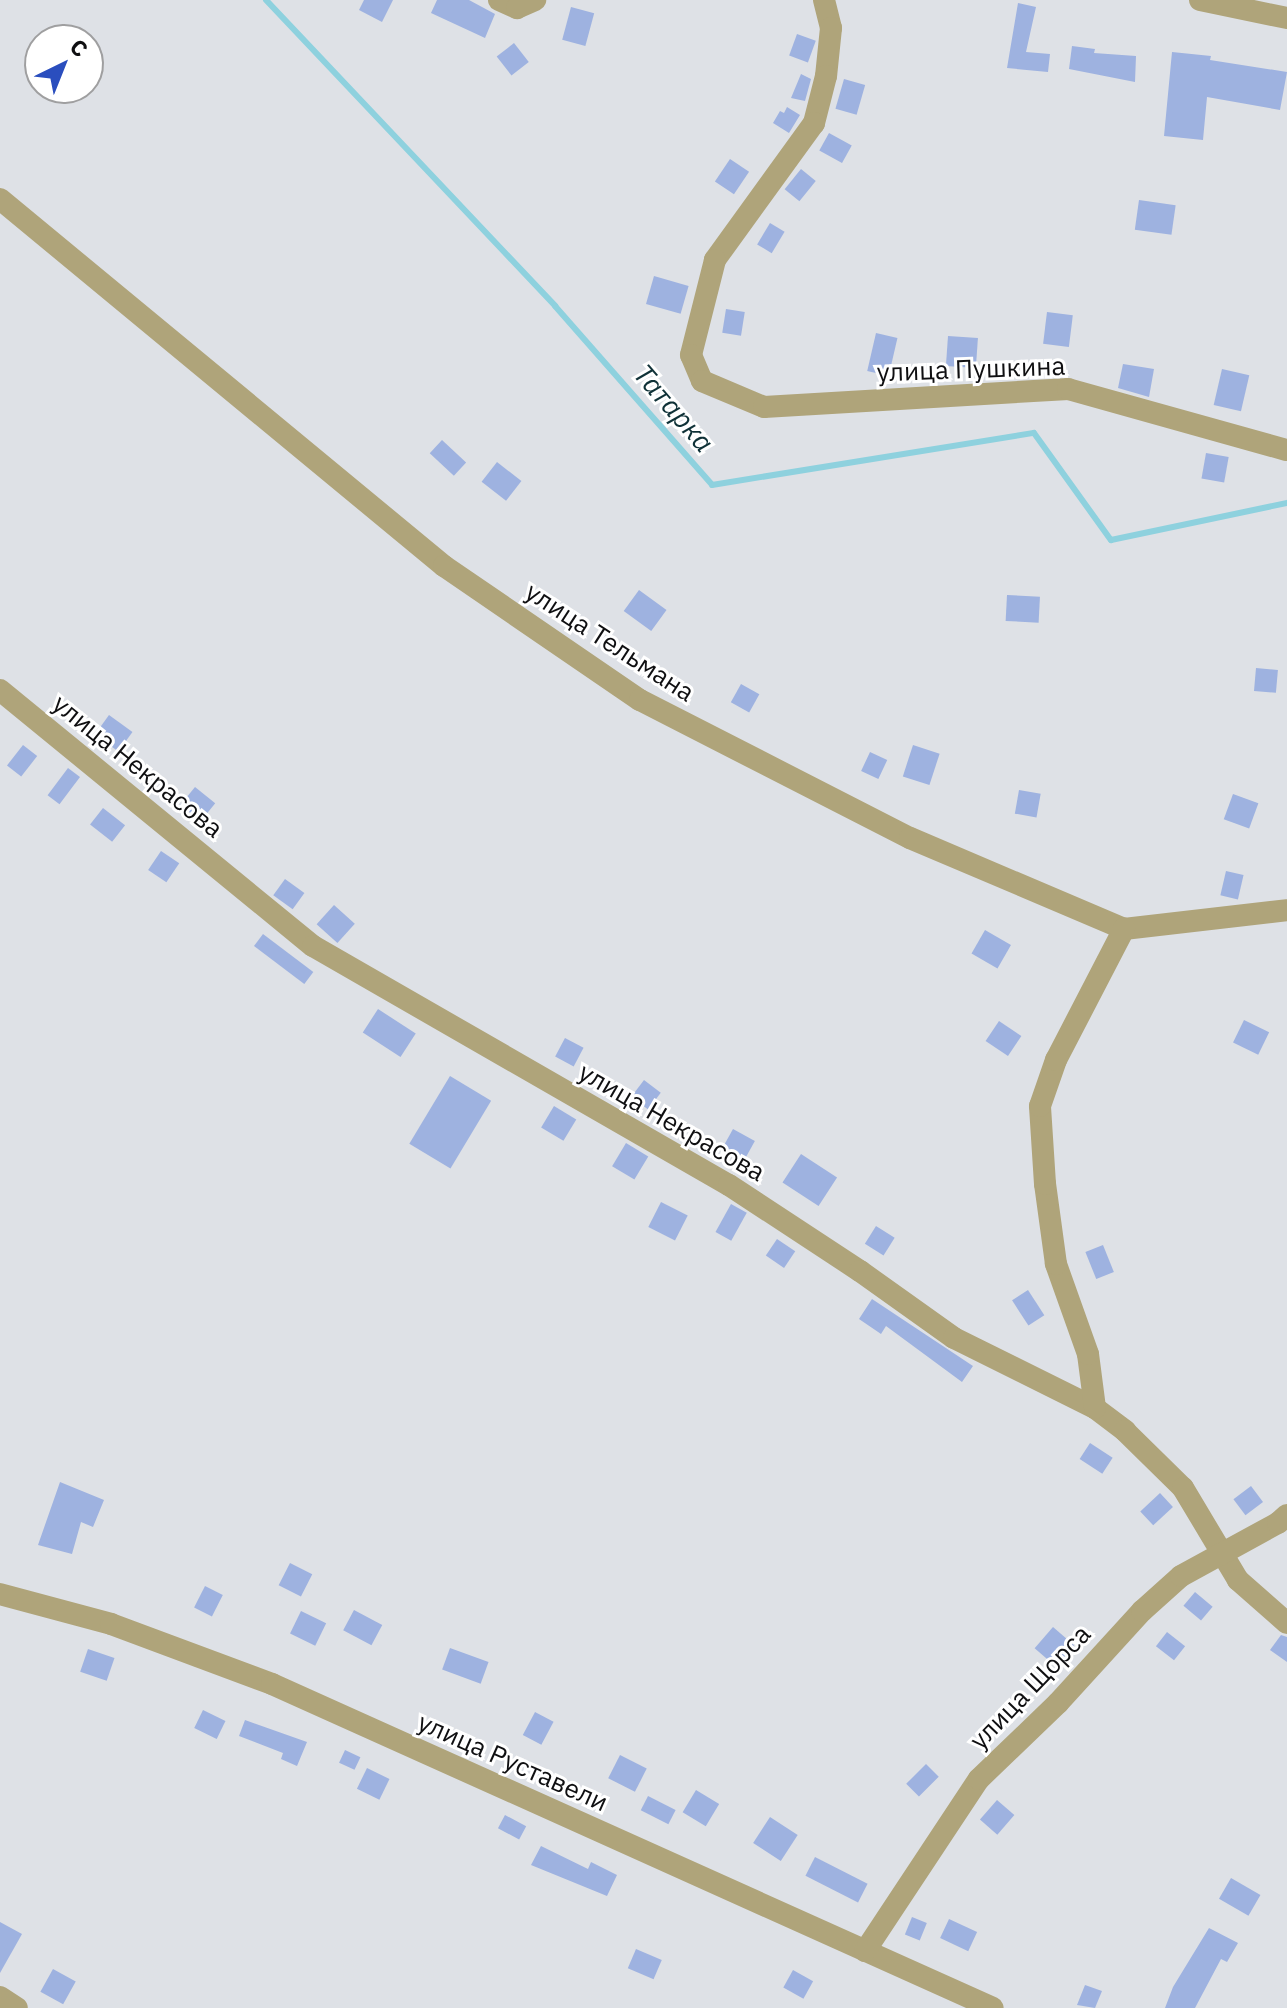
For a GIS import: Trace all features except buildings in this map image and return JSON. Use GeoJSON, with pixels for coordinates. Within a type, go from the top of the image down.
{"type":"FeatureCollection","features":[{"type":"Feature","properties":{"kind":"street"},"geometry":{"type":"LineString","coordinates":[[499,0],[517,8],[535,0]]}},
{"type":"Feature","properties":{"kind":"street","name":"улица Пушкина"},"geometry":{"type":"LineString","coordinates":[[824,0],[831,28],[826,76],[814,123],[792,159],[715,260],[691,355],[702,381],[764,407],[1068,389],[1287,450]]}},
{"type":"Feature","properties":{"kind":"street"},"geometry":{"type":"LineString","coordinates":[[1200,0],[1287,18]]}},
{"type":"Feature","properties":{"kind":"street","name":"улица Тельмана"},"geometry":{"type":"LineString","coordinates":[[0,199],[444,566],[640,700],[910,838],[1124,929],[1287,910]]}},
{"type":"Feature","properties":{"kind":"street","name":"улица Некрасова"},"geometry":{"type":"LineString","coordinates":[[0,690],[313,946],[729,1185],[860,1271],[954,1338],[1095,1408],[1125,1431],[1183,1488],[1223,1550],[1238,1580],[1287,1623]]}},
{"type":"Feature","properties":{"kind":"street"},"geometry":{"type":"LineString","coordinates":[[1095,1408],[1088,1354],[1056,1264],[1045,1184],[1040,1106],[1056,1060],[1124,929]]}},
{"type":"Feature","properties":{"kind":"street","name":"улица Щорса"},"geometry":{"type":"LineString","coordinates":[[865,1951],[979,1779],[1058,1703],[1142,1611],[1181,1576],[1223,1550],[1278,1523],[1287,1515]]}},
{"type":"Feature","properties":{"kind":"street","name":"улица Руставели"},"geometry":{"type":"LineString","coordinates":[[0,1594],[111,1624],[272,1684],[993,2008]]}},
{"type":"Feature","properties":{"kind":"street"},"geometry":{"type":"LineString","coordinates":[[0,1997],[17,2008]]}},
{"type":"Feature","properties":{"kind":"waterway","name":"Татарка"},"geometry":{"type":"LineString","coordinates":[[266,0],[555,306],[712,485],[1034,433],[1111,540],[1287,503]]}}]}
